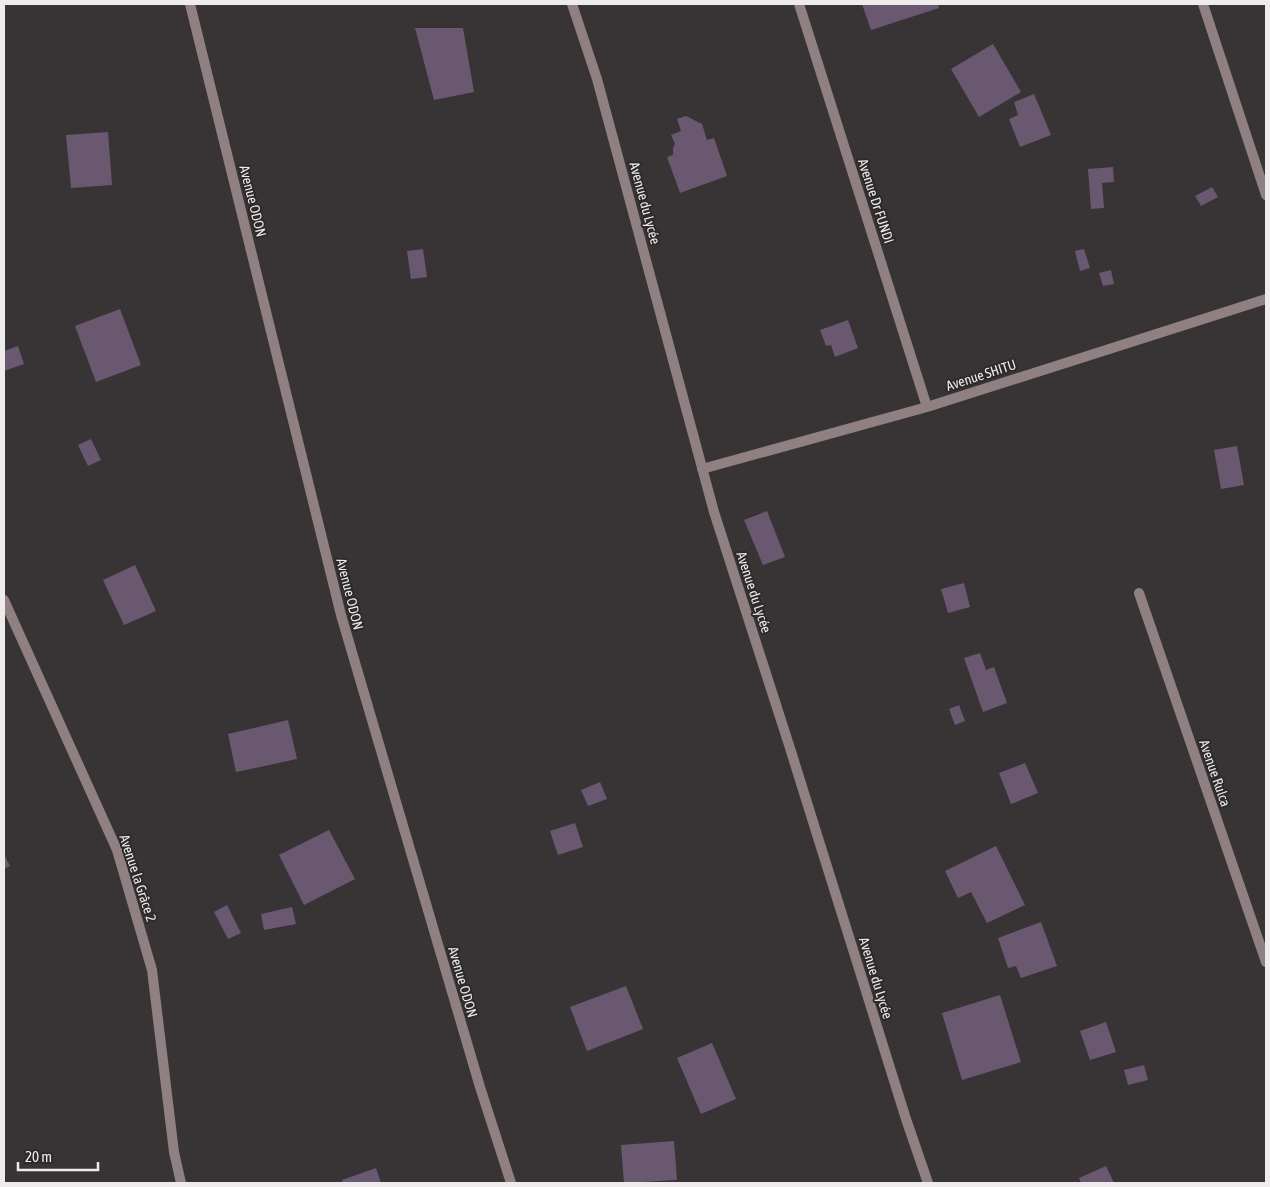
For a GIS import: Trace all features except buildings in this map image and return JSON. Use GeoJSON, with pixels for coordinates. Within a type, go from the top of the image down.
{"type":"FeatureCollection","features":[{"type":"Feature","properties":{"kind":"street","name":"Avenue ODON"},"geometry":{"type":"LineString","coordinates":[[190,4],[341,615],[480,1087],[511,1183]]}},
{"type":"Feature","properties":{"kind":"street","name":"Avenue du Lycée"},"geometry":{"type":"LineString","coordinates":[[572,4],[597,79],[714,512],[906,1120],[928,1183]]}},
{"type":"Feature","properties":{"kind":"street","name":"Avenue Dr FUNDI"},"geometry":{"type":"LineString","coordinates":[[799,4],[927,407]]}},
{"type":"Feature","properties":{"kind":"street"},"geometry":{"type":"LineString","coordinates":[[1204,4],[1266,195]]}},
{"type":"Feature","properties":{"kind":"street","name":"Avenue SHITU"},"geometry":{"type":"LineString","coordinates":[[702,469],[927,407],[1266,299]]}},
{"type":"Feature","properties":{"kind":"street","name":"Avenue Rulca"},"geometry":{"type":"LineString","coordinates":[[1139,593],[1266,962]]}},
{"type":"Feature","properties":{"kind":"street","name":"Avenue la Grâce 2"},"geometry":{"type":"LineString","coordinates":[[4,600],[118,850],[152,970],[174,1152],[181,1183]]}}]}
